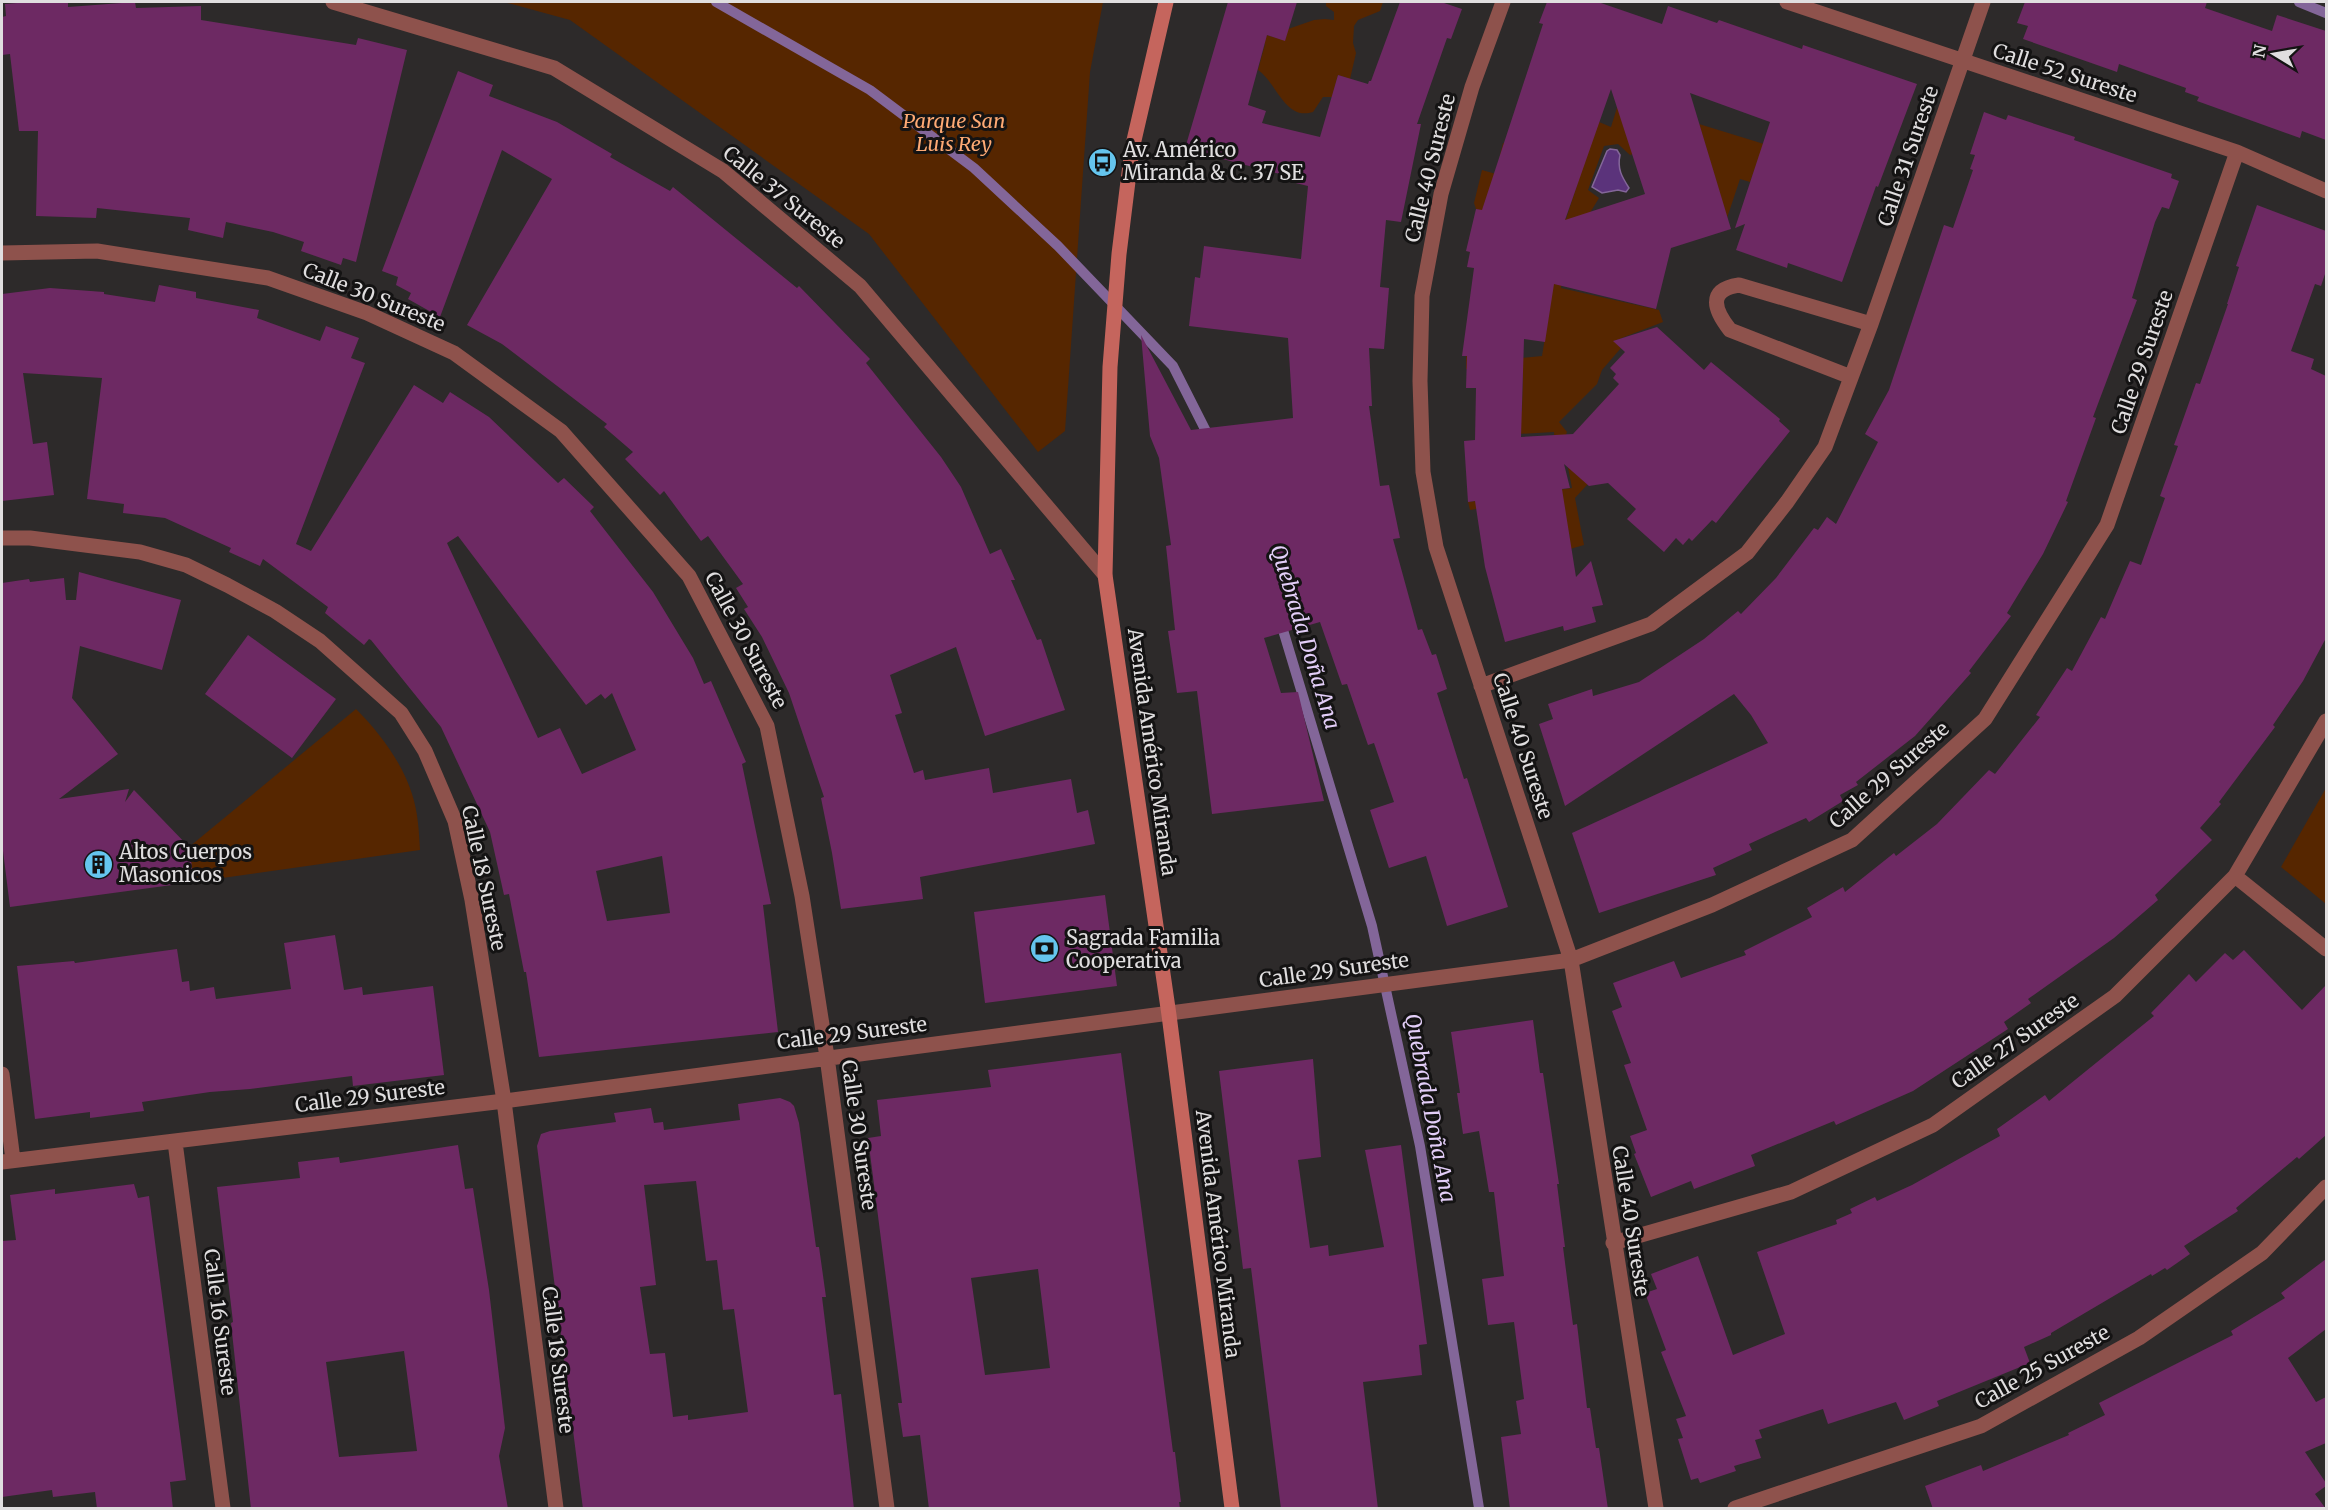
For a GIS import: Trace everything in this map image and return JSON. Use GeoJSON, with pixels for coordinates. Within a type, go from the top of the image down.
{"type":"FeatureCollection","features":[{"type":"Feature","properties":{"kind":"street","name":"Calle 37 Sureste"},"geometry":{"type":"LineString","coordinates":[[333,2],[554,68],[723,171],[860,286],[1105,574]]}},
{"type":"Feature","properties":{"kind":"street","name":"Avenida Américo Miranda"},"geometry":{"type":"LineString","coordinates":[[1166,2],[1132,149],[1119,254],[1110,367],[1105,574],[1169,1015],[1232,1509]]}},
{"type":"Feature","properties":{"kind":"street","name":"Calle 40 Sureste"},"geometry":{"type":"LineString","coordinates":[[1503,2],[1472,87],[1441,194],[1422,296],[1420,381],[1423,472],[1436,547],[1571,960],[1656,1509]]}},
{"type":"Feature","properties":{"kind":"street","name":"Calle 52 Sureste"},"geometry":{"type":"LineString","coordinates":[[1787,2],[2237,152],[2326,191]]}},
{"type":"Feature","properties":{"kind":"street","name":"Calle 31 Sureste"},"geometry":{"type":"LineString","coordinates":[[1481,686],[1651,624],[1747,553],[1787,502],[1825,447],[1871,324],[1983,2]]}},
{"type":"Feature","properties":{"kind":"street","name":"Calle 29 Sureste"},"geometry":{"type":"LineString","coordinates":[[7,1161],[504,1101],[1169,1015],[1571,960],[1712,905],[1852,840],[1985,719],[2107,525],[2237,152]]}},
{"type":"Feature","properties":{"kind":"street","name":"Calle 30 Sureste"},"geometry":{"type":"LineString","coordinates":[[2,253],[98,251],[268,278],[367,314],[454,353],[561,431],[689,576],[767,726],[802,896],[827,1058],[887,1509]]}},
{"type":"Feature","properties":{"kind":"street"},"geometry":{"type":"LineString","coordinates":[[1851,377],[1730,330],[1719,316],[1716,303],[1719,294],[1727,287],[1738,285],[1871,324]]}},
{"type":"Feature","properties":{"kind":"street","name":"Calle 18 Sureste"},"geometry":{"type":"LineString","coordinates":[[2,538],[30,538],[140,552],[186,565],[227,585],[266,606],[320,641],[401,713],[425,751],[455,821],[472,900],[504,1101],[556,1509]]}},
{"type":"Feature","properties":{"kind":"street","name":"Calle 27 Sureste"},"geometry":{"type":"LineString","coordinates":[[1613,1243],[1791,1192],[1933,1125],[2115,996],[2235,876],[2326,721]]}},
{"type":"Feature","properties":{"kind":"street"},"geometry":{"type":"LineString","coordinates":[[2235,876],[2326,949]]}},
{"type":"Feature","properties":{"kind":"street"},"geometry":{"type":"LineString","coordinates":[[2,1074],[7,1161]]}},
{"type":"Feature","properties":{"kind":"street","name":"Calle 16 Sureste"},"geometry":{"type":"LineString","coordinates":[[175,1142],[223,1509]]}},
{"type":"Feature","properties":{"kind":"street","name":"Calle 25 Sureste"},"geometry":{"type":"LineString","coordinates":[[1735,1509],[1981,1426],[2148,1331],[2262,1252],[2326,1187]]}},
{"type":"Feature","properties":{"kind":"green space","name":"Parque San Luis Rey"},"geometry":{"type":"Polygon","coordinates":[[[504,2],[1103,2],[1090,72],[1065,431],[1038,452],[869,234],[570,20],[504,2]]]}},
{"type":"Feature","properties":{"kind":"green space"},"geometry":{"type":"Polygon","coordinates":[[[1326,2],[1383,2],[1380,11],[1358,20],[1354,26],[1353,43],[1356,53],[1350,79],[1338,75],[1332,97],[1323,97],[1313,112],[1303,113],[1288,106],[1258,70],[1265,44],[1255,41],[1259,33],[1285,40],[1288,29],[1314,20],[1334,20],[1334,12],[1326,6],[1326,2]]]}},
{"type":"Feature","properties":{"kind":"green space"},"geometry":{"type":"Polygon","coordinates":[[[1620,98],[1638,152],[1630,155],[1618,144],[1604,146],[1588,190],[1599,198],[1582,226],[1571,235],[1561,288],[1659,310],[1663,322],[1614,341],[1621,348],[1602,370],[1597,384],[1559,422],[1567,432],[1563,442],[1597,474],[1575,498],[1584,545],[1532,560],[1529,544],[1570,537],[1560,496],[1470,510],[1468,502],[1572,488],[1565,452],[1555,451],[1554,432],[1482,436],[1522,411],[1523,371],[1466,369],[1466,356],[1520,358],[1542,356],[1559,227],[1476,209],[1474,203],[1482,170],[1503,176],[1497,196],[1566,219],[1578,182],[1500,155],[1503,143],[1513,146],[1599,122],[1611,127],[1620,98]]]}},
{"type":"Feature","properties":{"kind":"green space"},"geometry":{"type":"Polygon","coordinates":[[[1699,124],[1764,144],[1750,182],[1740,179],[1727,218],[1699,124]]]}},
{"type":"Feature","properties":{"kind":"green space"},"geometry":{"type":"Polygon","coordinates":[[[356,709],[389,748],[408,782],[417,815],[420,850],[194,882],[189,847],[356,709]]]}},
{"type":"Feature","properties":{"kind":"green space"},"geometry":{"type":"Polygon","coordinates":[[[2326,788],[2326,904],[2281,867],[2326,788]]]}},
{"type":"Feature","properties":{"kind":"shaded area"},"geometry":{"type":"Polygon","coordinates":[[[1617,150],[1620,155],[1621,173],[1629,188],[1626,192],[1618,190],[1602,193],[1592,187],[1607,151],[1617,150]]]}},
{"type":"Feature","properties":{"kind":"building"},"geometry":{"type":"Polygon","coordinates":[[[68,2],[68,7],[135,2],[136,8],[201,6],[201,20],[356,45],[358,38],[407,50],[356,262],[343,258],[341,265],[301,251],[304,242],[273,232],[226,222],[223,238],[188,230],[190,218],[97,208],[96,218],[36,216],[38,131],[19,131],[10,54],[2,55],[2,17],[6,16],[5,4],[68,2]]]}},
{"type":"Feature","properties":{"kind":"building"},"geometry":{"type":"Polygon","coordinates":[[[1228,2],[1297,2],[1285,41],[1267,35],[1248,105],[1266,111],[1262,123],[1320,137],[1338,75],[1368,84],[1371,81],[1400,2],[1441,2],[1462,9],[1451,39],[1447,38],[1417,124],[1421,124],[1401,222],[1386,220],[1380,287],[1389,288],[1384,349],[1369,348],[1372,406],[1369,406],[1380,486],[1389,485],[1400,538],[1393,539],[1418,630],[1422,629],[1432,655],[1436,654],[1447,689],[1437,693],[1508,907],[1447,926],[1426,856],[1389,868],[1370,810],[1394,802],[1374,743],[1368,745],[1347,684],[1342,685],[1320,622],[1264,638],[1281,693],[1298,692],[1324,801],[1212,814],[1197,691],[1177,693],[1168,631],[1175,630],[1166,546],[1171,545],[1159,458],[1150,436],[1141,335],[1191,430],[1293,418],[1288,338],[1189,326],[1195,277],[1200,278],[1204,246],[1301,259],[1308,186],[1279,179],[1280,174],[1196,152],[1197,149],[1186,145],[1228,2]]]}},
{"type":"Feature","properties":{"kind":"building"},"geometry":{"type":"Polygon","coordinates":[[[1547,2],[1598,2],[1662,24],[1668,6],[1717,23],[1719,20],[1802,49],[1803,45],[1917,84],[1878,187],[1876,186],[1842,282],[1788,263],[1787,268],[1736,250],[1745,224],[1735,228],[1770,122],[1690,93],[1731,229],[1671,248],[1656,309],[1554,284],[1545,342],[1524,339],[1521,437],[1573,434],[1619,384],[1613,378],[1616,374],[1610,368],[1625,352],[1613,341],[1657,327],[1704,370],[1711,362],[1780,419],[1779,421],[1790,431],[1716,523],[1712,520],[1692,541],[1689,538],[1683,545],[1676,538],[1664,552],[1627,519],[1636,509],[1608,483],[1589,486],[1564,464],[1570,488],[1562,489],[1576,577],[1591,561],[1603,605],[1592,607],[1596,622],[1564,631],[1563,626],[1505,642],[1485,567],[1475,501],[1468,502],[1464,441],[1475,440],[1476,388],[1466,388],[1467,356],[1462,356],[1474,268],[1467,267],[1470,252],[1466,251],[1476,209],[1482,210],[1543,24],[1539,23],[1547,2]],[[1611,89],[1565,220],[1645,194],[1611,89]]]}},
{"type":"Feature","properties":{"kind":"building"},"geometry":{"type":"Polygon","coordinates":[[[2025,2],[2207,2],[2205,8],[2272,31],[2277,15],[2326,31],[2326,140],[2302,131],[2300,138],[2197,101],[2199,97],[2185,92],[2186,88],[2119,64],[2117,72],[2023,39],[2028,26],[2017,23],[2025,2]]]}},
{"type":"Feature","properties":{"kind":"building"},"geometry":{"type":"Polygon","coordinates":[[[458,71],[493,85],[489,96],[557,122],[612,154],[610,157],[670,191],[673,187],[797,288],[799,286],[870,359],[866,363],[941,457],[961,487],[990,554],[1001,549],[1015,580],[1011,580],[1037,640],[1041,639],[1065,710],[985,736],[956,647],[890,675],[902,713],[895,715],[914,773],[923,770],[925,780],[989,768],[993,793],[1071,779],[1077,813],[1088,810],[1095,844],[920,877],[923,899],[841,909],[821,798],[824,797],[789,693],[762,637],[744,609],[748,607],[736,588],[743,584],[708,536],[701,541],[664,491],[660,495],[625,459],[633,452],[604,427],[607,424],[502,344],[467,325],[552,179],[502,150],[440,317],[408,299],[411,293],[396,285],[398,277],[382,271],[458,71]]]}},
{"type":"Feature","properties":{"kind":"building"},"geometry":{"type":"Polygon","coordinates":[[[1984,112],[2006,120],[2008,115],[2075,137],[2074,140],[2172,174],[2171,178],[2179,181],[2169,209],[2162,207],[2155,222],[2132,298],[2137,300],[2093,417],[2096,418],[2066,501],[2068,502],[2043,554],[2007,613],[2011,616],[1969,671],[1971,673],[1915,736],[1856,782],[1858,785],[1840,795],[1843,801],[1809,822],[1806,818],[1749,844],[1752,850],[1713,868],[1716,875],[1599,913],[1572,833],[1768,743],[1751,715],[1734,694],[1565,806],[1539,724],[1553,719],[1548,704],[1592,689],[1593,696],[1639,682],[1704,639],[1738,611],[1741,614],[1776,578],[1814,528],[1818,530],[1827,517],[1836,524],[1878,442],[1865,434],[1889,390],[1944,225],[1953,228],[1973,170],[1970,169],[1975,155],[1970,154],[1984,112]]]}},
{"type":"Feature","properties":{"kind":"building"},"geometry":{"type":"Polygon","coordinates":[[[2257,205],[2326,231],[2326,271],[2321,286],[2315,284],[2291,351],[2314,359],[2311,369],[2326,376],[2326,638],[2303,681],[2273,725],[2275,727],[2219,802],[2221,804],[2200,828],[2212,840],[2155,895],[2158,900],[2114,938],[2028,999],[2031,1003],[2004,1022],[2008,1029],[1913,1091],[1836,1125],[1834,1121],[1751,1155],[1755,1166],[1694,1189],[1691,1181],[1651,1197],[1634,1154],[1636,1153],[1630,1136],[1647,1130],[1624,1065],[1631,1063],[1612,1011],[1622,1007],[1613,983],[1674,961],[1681,978],[1746,955],[1744,951],[1812,917],[1807,908],[1843,887],[1845,892],[1894,853],[1896,856],[1937,824],[1989,770],[1995,774],[2040,717],[2036,715],[2067,668],[2072,671],[2101,617],[2105,619],[2130,561],[2141,565],[2165,498],[2160,496],[2178,446],[2174,445],[2196,383],[2200,384],[2228,304],[2239,267],[2236,266],[2257,205]]]}},
{"type":"Feature","properties":{"kind":"building"},"geometry":{"type":"Polygon","coordinates":[[[159,285],[196,292],[196,298],[259,310],[257,318],[320,341],[326,326],[359,338],[351,358],[365,363],[296,544],[311,551],[414,385],[443,403],[450,392],[489,417],[558,483],[564,478],[594,507],[590,511],[653,592],[693,658],[704,684],[711,681],[746,762],[742,764],[771,904],[763,905],[778,1032],[539,1057],[526,972],[524,972],[509,894],[504,895],[490,832],[441,727],[371,640],[369,639],[364,645],[325,613],[328,607],[263,559],[260,566],[229,552],[231,548],[165,518],[123,513],[124,504],[87,499],[102,378],[23,373],[33,444],[47,442],[54,495],[2,501],[2,294],[50,288],[104,292],[104,294],[155,302],[159,285]],[[458,536],[447,543],[538,738],[560,728],[582,774],[636,750],[612,693],[605,699],[601,694],[586,705],[458,536]],[[662,856],[596,871],[607,921],[670,913],[662,856]]]}},
{"type":"Feature","properties":{"kind":"building"},"geometry":{"type":"Polygon","coordinates":[[[79,572],[181,600],[162,670],[80,646],[72,698],[118,754],[59,799],[129,789],[125,802],[134,790],[189,847],[194,882],[10,907],[2,843],[2,583],[29,579],[30,582],[64,578],[66,600],[76,600],[79,572]]]}},
{"type":"Feature","properties":{"kind":"building"},"geometry":{"type":"Polygon","coordinates":[[[248,635],[336,699],[292,758],[205,694],[248,635]]]}},
{"type":"Feature","properties":{"kind":"building","name":"Sagrada Familia Cooperativa"},"geometry":{"type":"Polygon","coordinates":[[[1105,895],[1117,986],[985,1003],[974,912],[1105,895]]]}},
{"type":"Feature","properties":{"kind":"building"},"geometry":{"type":"Polygon","coordinates":[[[335,935],[344,990],[362,987],[363,995],[433,986],[444,1075],[353,1086],[352,1076],[142,1102],[144,1111],[90,1118],[90,1112],[35,1119],[17,966],[74,961],[75,963],[177,949],[182,982],[189,981],[190,991],[214,987],[216,999],[291,989],[284,943],[335,935]]]}},
{"type":"Feature","properties":{"kind":"building"},"geometry":{"type":"Polygon","coordinates":[[[2244,950],[2302,1010],[2326,985],[2326,1135],[2236,1208],[2238,1211],[2184,1246],[2190,1254],[2167,1270],[2165,1268],[2152,1276],[2151,1274],[2051,1335],[2024,1347],[2030,1363],[1937,1401],[1939,1406],[1904,1420],[1896,1402],[1828,1424],[1823,1409],[1759,1430],[1762,1438],[1755,1440],[1761,1458],[1734,1466],[1736,1471],[1700,1483],[1698,1478],[1691,1480],[1678,1439],[1683,1438],[1676,1419],[1686,1416],[1661,1352],[1666,1350],[1645,1293],[1657,1289],[1651,1274],[1698,1256],[1733,1355],[1785,1334],[1757,1252],[1837,1224],[1836,1220],[1852,1213],[1850,1209],[1875,1197],[1877,1201],[1912,1185],[2000,1136],[1997,1129],[2045,1095],[2049,1101],[2154,1016],[2151,1013],[2189,974],[2196,982],[2225,953],[2233,960],[2244,950]]]}},
{"type":"Feature","properties":{"kind":"building"},"geometry":{"type":"Polygon","coordinates":[[[1533,1020],[1559,1184],[1557,1184],[1565,1247],[1563,1247],[1573,1325],[1577,1324],[1587,1408],[1590,1408],[1596,1448],[1599,1448],[1608,1509],[1510,1509],[1501,1437],[1521,1434],[1516,1401],[1524,1399],[1514,1322],[1488,1325],[1482,1279],[1504,1276],[1494,1192],[1489,1192],[1479,1131],[1463,1134],[1457,1093],[1460,1093],[1451,1032],[1533,1020]]]}},
{"type":"Feature","properties":{"kind":"building"},"geometry":{"type":"Polygon","coordinates":[[[1121,1053],[1173,1452],[1175,1452],[1180,1509],[929,1509],[920,1435],[903,1437],[898,1403],[902,1403],[868,1138],[881,1136],[877,1100],[991,1087],[988,1070],[1121,1053]],[[1038,1269],[971,1278],[985,1375],[1050,1368],[1038,1269]]]}},
{"type":"Feature","properties":{"kind":"building"},"geometry":{"type":"Polygon","coordinates":[[[1313,1059],[1321,1157],[1298,1160],[1310,1248],[1328,1245],[1329,1256],[1384,1247],[1365,1150],[1401,1145],[1427,1344],[1419,1345],[1422,1375],[1363,1382],[1378,1509],[1281,1509],[1251,1268],[1243,1269],[1219,1071],[1313,1059]]]}},
{"type":"Feature","properties":{"kind":"building"},"geometry":{"type":"Polygon","coordinates":[[[780,1098],[794,1106],[799,1123],[816,1247],[819,1247],[826,1297],[822,1297],[834,1395],[841,1394],[854,1509],[583,1509],[537,1146],[541,1134],[616,1122],[614,1113],[651,1108],[654,1123],[663,1122],[664,1130],[740,1120],[738,1104],[780,1098]],[[696,1181],[644,1185],[656,1285],[640,1287],[650,1354],[665,1353],[673,1417],[688,1415],[688,1420],[748,1412],[734,1309],[723,1310],[717,1260],[706,1261],[696,1181]]]}},
{"type":"Feature","properties":{"kind":"building"},"geometry":{"type":"Polygon","coordinates":[[[458,1145],[465,1189],[473,1188],[489,1290],[505,1428],[499,1456],[508,1509],[251,1509],[217,1187],[300,1178],[298,1162],[339,1157],[340,1163],[458,1145]],[[404,1351],[326,1362],[339,1457],[417,1451],[404,1351]]]}},
{"type":"Feature","properties":{"kind":"building"},"geometry":{"type":"Polygon","coordinates":[[[134,1184],[138,1198],[149,1196],[186,1480],[170,1482],[173,1509],[97,1509],[95,1492],[53,1497],[52,1490],[2,1497],[2,1241],[16,1240],[10,1195],[55,1189],[55,1194],[134,1184]]]}},
{"type":"Feature","properties":{"kind":"building"},"geometry":{"type":"Polygon","coordinates":[[[2326,1259],[2326,1329],[2288,1358],[2316,1402],[2326,1397],[2326,1443],[2305,1452],[2326,1483],[2326,1486],[2315,1494],[2326,1509],[1933,1509],[1925,1486],[1981,1465],[1983,1471],[2069,1435],[2068,1433],[2105,1415],[2099,1403],[2233,1335],[2231,1331],[2285,1298],[2281,1293],[2326,1259]]]}},
{"type":"Feature","properties":{"kind":"waterway","name":"Quebrada Doña Ana"},"geometry":{"type":"LineString","coordinates":[[716,2],[870,90],[974,168],[1058,246],[1173,366],[1211,441]]}},
{"type":"Feature","properties":{"kind":"waterway"},"geometry":{"type":"LineString","coordinates":[[2299,2],[2326,13]]}},
{"type":"Feature","properties":{"kind":"waterway","name":"Quebrada Doña Ana"},"geometry":{"type":"LineString","coordinates":[[1280,620],[1372,926],[1420,1146],[1479,1508]]}},
{"type":"Feature","properties":{"kind":"place","name":"Av. Américo Miranda & C. 37 SE"},"geometry":{"type":"Point","coordinates":[1102,162]}},
{"type":"Feature","properties":{"kind":"place","name":"Altos Cuerpos Masonicos"},"geometry":{"type":"Point","coordinates":[98,864]}},
{"type":"Feature","properties":{"kind":"place","name":"Sagrada Familia Cooperativa"},"geometry":{"type":"Point","coordinates":[1045,949]}}]}
